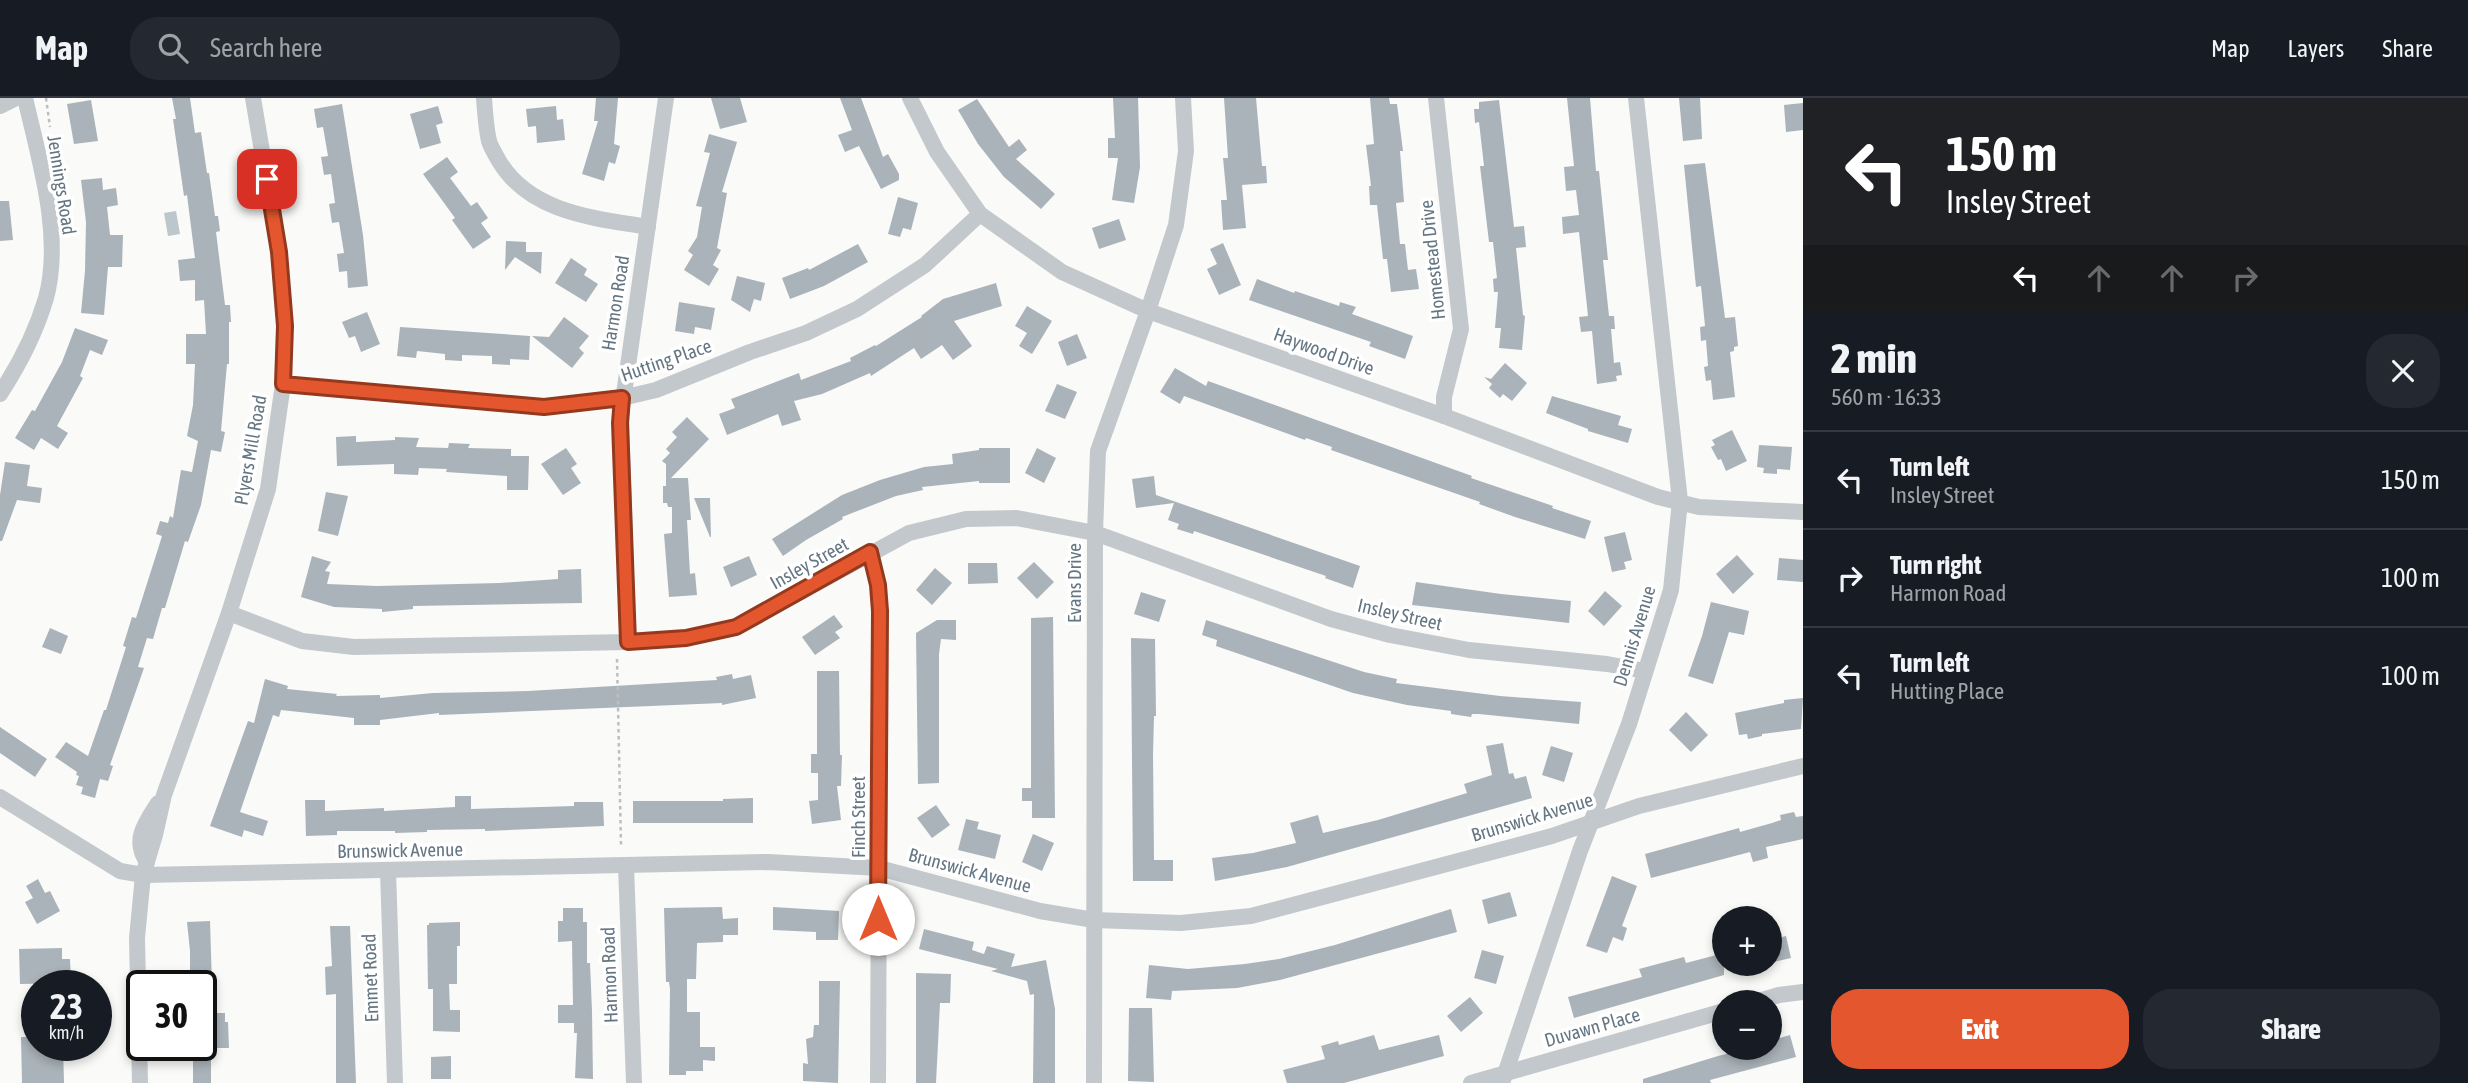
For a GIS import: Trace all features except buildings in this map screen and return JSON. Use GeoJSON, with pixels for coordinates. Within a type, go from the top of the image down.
{"type":"FeatureCollection","features":[{"type":"Feature","properties":{"kind":"street"},"geometry":{"type":"LineString","coordinates":[[0,106],[16,98]]}},
{"type":"Feature","properties":{"kind":"street","name":"Jennings Road"},"geometry":{"type":"LineString","coordinates":[[0,394],[37,322],[46,296],[51,248],[45,188],[25,98]]}},
{"type":"Feature","properties":{"kind":"street","name":"Plyers Mill Road"},"geometry":{"type":"LineString","coordinates":[[140,1083],[137,938],[145,869],[140,851],[141,832],[164,795],[229,613],[268,489],[283,384],[285,326],[279,252],[253,98]]}},
{"type":"Feature","properties":{"kind":"street"},"geometry":{"type":"LineString","coordinates":[[484,98],[489,144],[504,169],[524,190],[551,205],[579,215],[648,227]]}},
{"type":"Feature","properties":{"kind":"street","name":"Harmon Road"},"geometry":{"type":"LineString","coordinates":[[628,642],[620,423],[666,98]]}},
{"type":"Feature","properties":{"kind":"street","name":"Haywood Drive"},"geometry":{"type":"LineString","coordinates":[[910,98],[937,152],[980,214],[1062,272],[1148,311],[1444,416],[1658,497],[1699,507],[1803,512]]}},
{"type":"Feature","properties":{"kind":"street","name":"Evans Drive"},"geometry":{"type":"LineString","coordinates":[[1094,1083],[1095,533],[1098,451],[1176,225],[1186,151],[1183,98]]}},
{"type":"Feature","properties":{"kind":"street","name":"Homestead Drive"},"geometry":{"type":"LineString","coordinates":[[1436,98],[1461,329],[1444,397],[1444,416]]}},
{"type":"Feature","properties":{"kind":"street","name":"Dennis Avenue"},"geometry":{"type":"LineString","coordinates":[[1504,1078],[1591,823],[1629,724],[1671,590],[1680,501],[1636,98]]}},
{"type":"Feature","properties":{"kind":"street","name":"Hutting Place"},"geometry":{"type":"LineString","coordinates":[[283,384],[544,407],[622,398],[656,390],[750,352],[806,333],[858,309],[925,265],[980,214]]}},
{"type":"Feature","properties":{"kind":"street","name":"Insley Street"},"geometry":{"type":"LineString","coordinates":[[229,613],[302,641],[354,647],[628,642],[686,638],[736,627],[909,533],[966,519],[1017,518],[1095,533],[1331,619],[1390,635],[1469,650],[1607,664],[1644,671]]}},
{"type":"Feature","properties":{"kind":"street","name":"Finch Street"},"geometry":{"type":"LineString","coordinates":[[870,552],[878,585],[880,611],[878,1083]]}},
{"type":"Feature","properties":{"kind":"street","name":"Brunswick Avenue"},"geometry":{"type":"LineString","coordinates":[[0,797],[120,872],[145,869],[388,871],[768,862],[879,868],[1040,911],[1094,920],[1181,923],[1251,916],[1552,836],[1639,806],[1803,766]]}},
{"type":"Feature","properties":{"kind":"street","name":"Harmon Road"},"geometry":{"type":"LineString","coordinates":[[625,866],[634,1083]]}},
{"type":"Feature","properties":{"kind":"street","name":"Emmet Road"},"geometry":{"type":"LineString","coordinates":[[388,871],[395,1083]]}},
{"type":"Feature","properties":{"kind":"street"},"geometry":{"type":"LineString","coordinates":[[1782,995],[1803,992]]}},
{"type":"Feature","properties":{"kind":"street","name":"Duvawn Place"},"geometry":{"type":"LineString","coordinates":[[1471,1083],[1504,1078],[1712,1015]]}},
{"type":"Feature","properties":{"kind":"path"},"geometry":{"type":"LineString","coordinates":[[617,661],[621,845]]}},
{"type":"Feature","properties":{"kind":"shaded area"},"geometry":{"type":"Polygon","coordinates":[[[176,211],[180,234],[168,236],[164,213],[176,211]]]}},
{"type":"Feature","properties":{"kind":"route"},"geometry":{"type":"LineString","coordinates":[[267,179],[279,252],[285,326],[283,384],[544,407],[622,398],[620,423],[628,642],[686,638],[736,627],[870,552],[878,585],[880,611],[878,919]]}}]}
